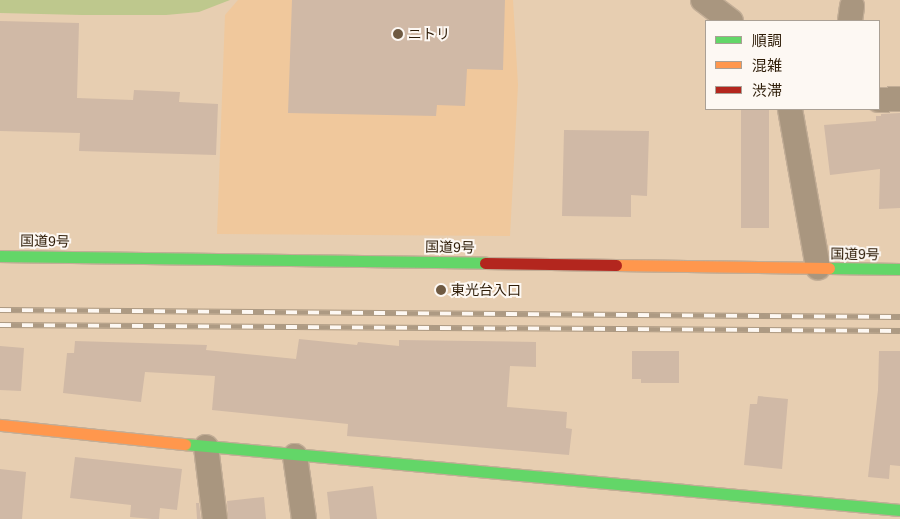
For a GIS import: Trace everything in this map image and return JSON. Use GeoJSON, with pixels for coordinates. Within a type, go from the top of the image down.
{"type":"FeatureCollection","features":[{"type":"Feature","properties":{"kind":"main road","name":"国道9号"},"geometry":{"type":"LineString","coordinates":[[0,256],[900,269]]}},
{"type":"Feature","properties":{"kind":"main road"},"geometry":{"type":"LineString","coordinates":[[0,425],[872,513],[900,510]]}},
{"type":"Feature","properties":{"kind":"street"},"geometry":{"type":"LineString","coordinates":[[703,0],[730,20]]}},
{"type":"Feature","properties":{"kind":"street"},"geometry":{"type":"LineString","coordinates":[[880,100],[900,99]]}},
{"type":"Feature","properties":{"kind":"street"},"geometry":{"type":"LineString","coordinates":[[797,110],[818,268]]}},
{"type":"Feature","properties":{"kind":"street"},"geometry":{"type":"LineString","coordinates":[[206,447],[215,519]]}},
{"type":"Feature","properties":{"kind":"street"},"geometry":{"type":"LineString","coordinates":[[296,456],[304,519]]}},
{"type":"Feature","properties":{"kind":"shaded area"},"geometry":{"type":"Polygon","coordinates":[[[238,0],[513,0],[518,85],[510,236],[217,234],[225,15],[238,0]]]}},
{"type":"Feature","properties":{"kind":"green space"},"geometry":{"type":"Polygon","coordinates":[[[0,0],[230,0],[199,12],[166,15],[82,15],[0,13],[0,0]]]}},
{"type":"Feature","properties":{"kind":"building","name":"ニトリ"},"geometry":{"type":"Polygon","coordinates":[[[292,0],[505,0],[503,70],[467,69],[465,106],[437,105],[436,116],[288,113],[292,0]]]}},
{"type":"Feature","properties":{"kind":"building"},"geometry":{"type":"Polygon","coordinates":[[[0,21],[79,23],[77,98],[133,100],[134,90],[180,92],[179,102],[218,104],[216,155],[79,151],[80,133],[0,131],[0,21]]]}},
{"type":"Feature","properties":{"kind":"building"},"geometry":{"type":"Polygon","coordinates":[[[741,110],[769,110],[769,228],[741,228],[741,110]]]}},
{"type":"Feature","properties":{"kind":"building"},"geometry":{"type":"Polygon","coordinates":[[[900,113],[900,208],[879,209],[880,169],[830,175],[824,125],[876,121],[876,116],[881,116],[881,114],[900,113]]]}},
{"type":"Feature","properties":{"kind":"building"},"geometry":{"type":"Polygon","coordinates":[[[564,130],[649,131],[647,196],[631,195],[631,217],[562,216],[564,130]]]}},
{"type":"Feature","properties":{"kind":"building"},"geometry":{"type":"Polygon","coordinates":[[[299,339],[357,345],[358,342],[399,346],[399,340],[536,342],[536,367],[510,366],[507,407],[567,412],[566,428],[572,429],[569,455],[347,436],[348,424],[212,410],[215,376],[145,372],[141,402],[63,393],[67,353],[74,353],[75,341],[207,345],[206,350],[296,359],[299,339]]]}},
{"type":"Feature","properties":{"kind":"building"},"geometry":{"type":"Polygon","coordinates":[[[0,346],[24,348],[21,391],[0,390],[0,346]]]}},
{"type":"Feature","properties":{"kind":"building"},"geometry":{"type":"Polygon","coordinates":[[[632,351],[679,351],[679,383],[641,383],[641,379],[632,379],[632,351]]]}},
{"type":"Feature","properties":{"kind":"building"},"geometry":{"type":"Polygon","coordinates":[[[879,351],[900,351],[900,466],[890,465],[889,479],[868,477],[878,390],[879,351]]]}},
{"type":"Feature","properties":{"kind":"building"},"geometry":{"type":"Polygon","coordinates":[[[758,396],[788,399],[782,469],[744,465],[750,404],[757,404],[758,396]]]}},
{"type":"Feature","properties":{"kind":"building"},"geometry":{"type":"Polygon","coordinates":[[[75,457],[182,469],[177,510],[160,508],[159,519],[130,517],[131,505],[70,498],[75,457]]]}},
{"type":"Feature","properties":{"kind":"building"},"geometry":{"type":"Polygon","coordinates":[[[0,469],[26,472],[22,519],[0,519],[0,469]]]}},
{"type":"Feature","properties":{"kind":"building"},"geometry":{"type":"Polygon","coordinates":[[[373,486],[377,519],[330,519],[327,492],[373,486]]]}},
{"type":"Feature","properties":{"kind":"building"},"geometry":{"type":"Polygon","coordinates":[[[264,497],[266,519],[228,519],[227,501],[264,497]]]}},
{"type":"Feature","properties":{"kind":"building"},"geometry":{"type":"Polygon","coordinates":[[[196,503],[199,503],[201,519],[197,519],[196,503]]]}},
{"type":"Feature","properties":{"kind":"railway"},"geometry":{"type":"LineString","coordinates":[[0,310],[900,317]]}},
{"type":"Feature","properties":{"kind":"railway"},"geometry":{"type":"LineString","coordinates":[[0,325],[900,331]]}},
{"type":"Feature","properties":{"kind":"traffic: fast"},"geometry":{"type":"LineString","coordinates":[[0,256],[485,263]]}},
{"type":"Feature","properties":{"kind":"traffic: fast"},"geometry":{"type":"LineString","coordinates":[[829,268],[900,269]]}},
{"type":"Feature","properties":{"kind":"traffic: fast"},"geometry":{"type":"LineString","coordinates":[[185,444],[900,510]]}},
{"type":"Feature","properties":{"kind":"traffic: slow"},"geometry":{"type":"LineString","coordinates":[[616,265],[829,268]]}},
{"type":"Feature","properties":{"kind":"traffic: slow"},"geometry":{"type":"LineString","coordinates":[[0,425],[185,444]]}},
{"type":"Feature","properties":{"kind":"traffic: jam"},"geometry":{"type":"LineString","coordinates":[[485,263],[616,265]]}},
{"type":"Feature","properties":{"kind":"place","name":"ニトリ"},"geometry":{"type":"Point","coordinates":[398,34]}},
{"type":"Feature","properties":{"kind":"place","name":"東光台入口"},"geometry":{"type":"Point","coordinates":[441,290]}}]}
